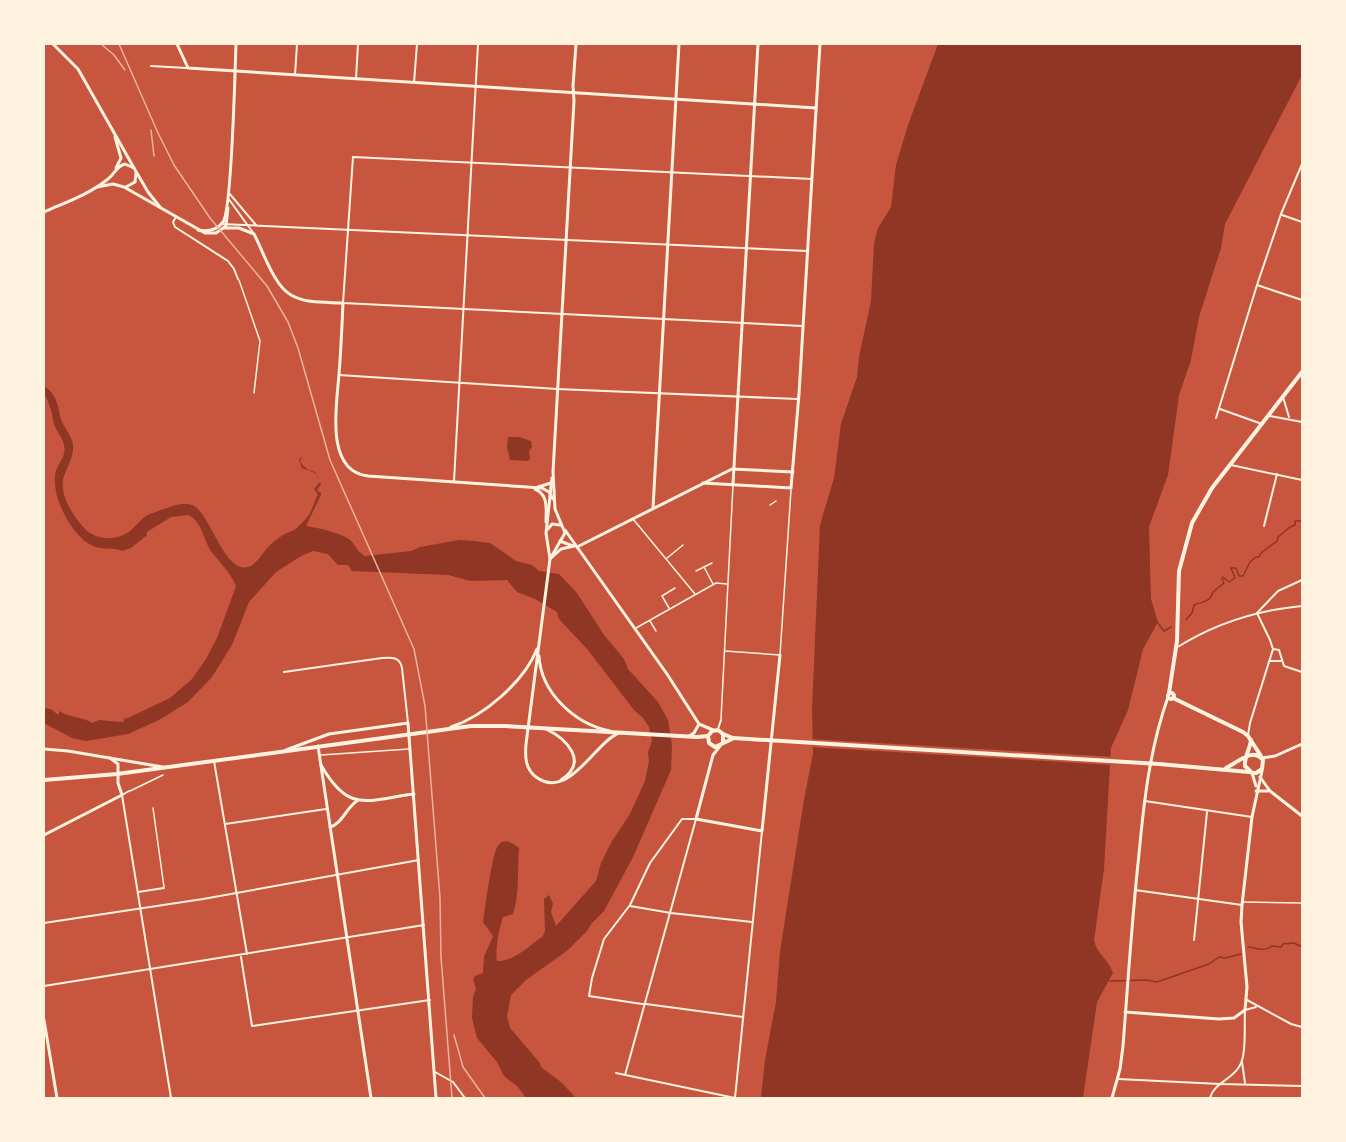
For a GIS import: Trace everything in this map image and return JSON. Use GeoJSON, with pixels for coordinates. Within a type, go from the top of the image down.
{"type":"FeatureCollection","features":[{"type":"Feature","properties":{"kind":"main road"},"geometry":{"type":"LineString","coordinates":[[708,738],[715,730],[733,738],[1226,768],[1256,773],[1263,767],[1261,757],[1249,738],[1227,723],[1172,695],[1171,684],[1176,648],[1177,582],[1185,541],[1201,505],[1302,372]]}},
{"type":"Feature","properties":{"kind":"main road"},"geometry":{"type":"LineString","coordinates":[[44,778],[117,774],[476,726],[513,726],[708,738]]}},
{"type":"Feature","properties":{"kind":"main road"},"geometry":{"type":"LineString","coordinates":[[722,744],[723,734]]}},
{"type":"Feature","properties":{"kind":"main road"},"geometry":{"type":"LineString","coordinates":[[708,738],[711,745],[722,744],[733,738]]}},
{"type":"Feature","properties":{"kind":"main road"},"geometry":{"type":"LineString","coordinates":[[1249,738],[1245,766],[1251,772]]}},
{"type":"Feature","properties":{"kind":"main road"},"geometry":{"type":"LineString","coordinates":[[1226,768],[1255,754],[1261,757]]}},
{"type":"Feature","properties":{"kind":"street"},"geometry":{"type":"LineString","coordinates":[[53,44],[76,66],[148,192],[162,208]]}},
{"type":"Feature","properties":{"kind":"street"},"geometry":{"type":"LineString","coordinates":[[177,44],[188,68]]}},
{"type":"Feature","properties":{"kind":"street"},"geometry":{"type":"LineString","coordinates":[[224,228],[227,224],[236,44]]}},
{"type":"Feature","properties":{"kind":"street"},"geometry":{"type":"LineString","coordinates":[[295,75],[297,44]]}},
{"type":"Feature","properties":{"kind":"street"},"geometry":{"type":"LineString","coordinates":[[356,79],[358,44]]}},
{"type":"Feature","properties":{"kind":"street"},"geometry":{"type":"LineString","coordinates":[[414,83],[417,44]]}},
{"type":"Feature","properties":{"kind":"street"},"geometry":{"type":"LineString","coordinates":[[454,482],[478,44]]}},
{"type":"Feature","properties":{"kind":"street"},"geometry":{"type":"LineString","coordinates":[[576,44],[553,472],[553,499],[556,515],[699,724],[715,730],[721,720],[758,44]]}},
{"type":"Feature","properties":{"kind":"street"},"geometry":{"type":"LineString","coordinates":[[653,508],[679,44]]}},
{"type":"Feature","properties":{"kind":"street"},"geometry":{"type":"LineString","coordinates":[[616,1073],[735,1098],[780,655],[804,326],[820,44]]}},
{"type":"Feature","properties":{"kind":"street"},"geometry":{"type":"LineString","coordinates":[[151,66],[816,108]]}},
{"type":"Feature","properties":{"kind":"street"},"geometry":{"type":"LineString","coordinates":[[113,133],[120,154],[120,161],[115,170],[115,181],[198,230],[211,234],[224,228],[239,228],[254,234]]}},
{"type":"Feature","properties":{"kind":"street"},"geometry":{"type":"LineString","coordinates":[[553,499],[549,492],[543,489],[362,475],[347,464],[338,446],[335,432],[353,157],[812,179]]}},
{"type":"Feature","properties":{"kind":"street"},"geometry":{"type":"LineString","coordinates":[[44,212],[97,186],[125,164],[135,170]]}},
{"type":"Feature","properties":{"kind":"street"},"geometry":{"type":"LineString","coordinates":[[1216,417],[1281,214],[1302,164]]}},
{"type":"Feature","properties":{"kind":"street"},"geometry":{"type":"LineString","coordinates":[[97,186],[122,186],[134,183],[135,170]]}},
{"type":"Feature","properties":{"kind":"street"},"geometry":{"type":"LineString","coordinates":[[228,191],[234,202],[256,225]]}},
{"type":"Feature","properties":{"kind":"street"},"geometry":{"type":"LineString","coordinates":[[198,230],[211,230],[221,224],[225,217],[228,198]]}},
{"type":"Feature","properties":{"kind":"street"},"geometry":{"type":"LineString","coordinates":[[228,198],[254,234],[276,279],[289,294],[308,300],[804,326]]}},
{"type":"Feature","properties":{"kind":"street"},"geometry":{"type":"LineString","coordinates":[[1281,214],[1302,222]]}},
{"type":"Feature","properties":{"kind":"street"},"geometry":{"type":"LineString","coordinates":[[176,217],[173,222],[176,227],[228,261],[234,268],[260,339],[254,393]]}},
{"type":"Feature","properties":{"kind":"street"},"geometry":{"type":"LineString","coordinates":[[221,224],[807,251]]}},
{"type":"Feature","properties":{"kind":"street"},"geometry":{"type":"LineString","coordinates":[[1257,285],[1302,300]]}},
{"type":"Feature","properties":{"kind":"street"},"geometry":{"type":"LineString","coordinates":[[339,375],[558,389],[798,399]]}},
{"type":"Feature","properties":{"kind":"street"},"geometry":{"type":"LineString","coordinates":[[1283,397],[1287,415],[1291,419]]}},
{"type":"Feature","properties":{"kind":"street"},"geometry":{"type":"LineString","coordinates":[[1220,409],[1262,424]]}},
{"type":"Feature","properties":{"kind":"street"},"geometry":{"type":"LineString","coordinates":[[1269,415],[1302,422]]}},
{"type":"Feature","properties":{"kind":"street"},"geometry":{"type":"LineString","coordinates":[[1231,465],[1302,480]]}},
{"type":"Feature","properties":{"kind":"street"},"geometry":{"type":"LineString","coordinates":[[550,559],[561,549],[576,546],[734,468],[793,472]]}},
{"type":"Feature","properties":{"kind":"street"},"geometry":{"type":"LineString","coordinates":[[553,472],[549,492],[547,535],[553,542],[560,541],[576,546]]}},
{"type":"Feature","properties":{"kind":"street"},"geometry":{"type":"LineString","coordinates":[[1264,526],[1276,474]]}},
{"type":"Feature","properties":{"kind":"street"},"geometry":{"type":"LineString","coordinates":[[534,488],[551,483]]}},
{"type":"Feature","properties":{"kind":"street"},"geometry":{"type":"LineString","coordinates":[[703,483],[791,488]]}},
{"type":"Feature","properties":{"kind":"street"},"geometry":{"type":"LineString","coordinates":[[534,488],[545,498],[550,559],[526,761],[534,776],[550,783],[562,781],[572,776],[609,739],[624,733]]}},
{"type":"Feature","properties":{"kind":"street"},"geometry":{"type":"LineString","coordinates":[[770,505],[776,501]]}},
{"type":"Feature","properties":{"kind":"street"},"geometry":{"type":"LineString","coordinates":[[633,518],[696,594]]}},
{"type":"Feature","properties":{"kind":"street"},"geometry":{"type":"LineString","coordinates":[[547,535],[552,524],[563,528]]}},
{"type":"Feature","properties":{"kind":"street"},"geometry":{"type":"LineString","coordinates":[[550,559],[564,535],[563,528]]}},
{"type":"Feature","properties":{"kind":"street"},"geometry":{"type":"LineString","coordinates":[[666,559],[683,545]]}},
{"type":"Feature","properties":{"kind":"street"},"geometry":{"type":"LineString","coordinates":[[696,571],[712,563]]}},
{"type":"Feature","properties":{"kind":"street"},"geometry":{"type":"LineString","coordinates":[[704,567],[713,584]]}},
{"type":"Feature","properties":{"kind":"street"},"geometry":{"type":"LineString","coordinates":[[1257,613],[1278,591],[1302,580]]}},
{"type":"Feature","properties":{"kind":"street"},"geometry":{"type":"LineString","coordinates":[[635,628],[713,584],[728,584]]}},
{"type":"Feature","properties":{"kind":"street"},"geometry":{"type":"LineString","coordinates":[[669,609],[662,596],[675,588]]}},
{"type":"Feature","properties":{"kind":"street"},"geometry":{"type":"LineString","coordinates":[[1176,648],[1206,631],[1257,613],[1302,606]]}},
{"type":"Feature","properties":{"kind":"street"},"geometry":{"type":"LineString","coordinates":[[1249,738],[1254,711],[1272,649],[1257,613]]}},
{"type":"Feature","properties":{"kind":"street"},"geometry":{"type":"LineString","coordinates":[[649,620],[656,632]]}},
{"type":"Feature","properties":{"kind":"street"},"geometry":{"type":"LineString","coordinates":[[443,730],[472,718],[492,703],[525,670],[535,654],[539,641]]}},
{"type":"Feature","properties":{"kind":"street"},"geometry":{"type":"LineString","coordinates":[[539,641],[542,674],[556,698],[591,725],[624,733]]}},
{"type":"Feature","properties":{"kind":"street"},"geometry":{"type":"LineString","coordinates":[[1272,649],[1280,650],[1281,661],[1286,668],[1302,672]]}},
{"type":"Feature","properties":{"kind":"street"},"geometry":{"type":"LineString","coordinates":[[724,651],[780,655]]}},
{"type":"Feature","properties":{"kind":"street"},"geometry":{"type":"LineString","coordinates":[[284,672],[382,658],[400,661],[414,795],[436,1098]]}},
{"type":"Feature","properties":{"kind":"street"},"geometry":{"type":"LineString","coordinates":[[1270,661],[1281,661]]}},
{"type":"Feature","properties":{"kind":"street"},"geometry":{"type":"LineString","coordinates":[[1112,1098],[1123,1046],[1135,891],[1150,757],[1172,695]]}},
{"type":"Feature","properties":{"kind":"street"},"geometry":{"type":"LineString","coordinates":[[284,751],[333,733],[408,723]]}},
{"type":"Feature","properties":{"kind":"street"},"geometry":{"type":"LineString","coordinates":[[685,736],[694,733],[699,724]]}},
{"type":"Feature","properties":{"kind":"street"},"geometry":{"type":"LineString","coordinates":[[542,728],[566,742],[574,757],[572,769],[566,776],[550,783]]}},
{"type":"Feature","properties":{"kind":"street"},"geometry":{"type":"LineString","coordinates":[[625,1075],[713,755],[722,744]]}},
{"type":"Feature","properties":{"kind":"street"},"geometry":{"type":"LineString","coordinates":[[1245,1085],[1242,1062],[1247,1000],[1241,922],[1256,791],[1263,767],[1275,756],[1302,744]]}},
{"type":"Feature","properties":{"kind":"street"},"geometry":{"type":"LineString","coordinates":[[711,745],[713,755]]}},
{"type":"Feature","properties":{"kind":"street"},"geometry":{"type":"LineString","coordinates":[[318,746],[371,1098]]}},
{"type":"Feature","properties":{"kind":"street"},"geometry":{"type":"LineString","coordinates":[[44,749],[165,767]]}},
{"type":"Feature","properties":{"kind":"street"},"geometry":{"type":"LineString","coordinates":[[319,756],[410,749]]}},
{"type":"Feature","properties":{"kind":"street"},"geometry":{"type":"LineString","coordinates":[[1261,757],[1275,756]]}},
{"type":"Feature","properties":{"kind":"street"},"geometry":{"type":"LineString","coordinates":[[110,758],[117,762],[117,774],[171,1098]]}},
{"type":"Feature","properties":{"kind":"street"},"geometry":{"type":"LineString","coordinates":[[214,760],[247,954]]}},
{"type":"Feature","properties":{"kind":"street"},"geometry":{"type":"LineString","coordinates":[[320,763],[333,785],[350,802],[348,809]]}},
{"type":"Feature","properties":{"kind":"street"},"geometry":{"type":"LineString","coordinates":[[1251,772],[1255,780],[1256,791]]}},
{"type":"Feature","properties":{"kind":"street"},"geometry":{"type":"LineString","coordinates":[[44,835],[163,775]]}},
{"type":"Feature","properties":{"kind":"street"},"geometry":{"type":"LineString","coordinates":[[1260,777],[1270,791],[1302,816]]}},
{"type":"Feature","properties":{"kind":"street"},"geometry":{"type":"LineString","coordinates":[[1256,791],[1260,789],[1270,791]]}},
{"type":"Feature","properties":{"kind":"street"},"geometry":{"type":"LineString","coordinates":[[329,827],[336,825],[354,803],[362,800],[414,795]]}},
{"type":"Feature","properties":{"kind":"street"},"geometry":{"type":"LineString","coordinates":[[345,796],[362,800]]}},
{"type":"Feature","properties":{"kind":"street"},"geometry":{"type":"LineString","coordinates":[[1144,801],[1252,817]]}},
{"type":"Feature","properties":{"kind":"street"},"geometry":{"type":"LineString","coordinates":[[138,892],[164,888],[153,808]]}},
{"type":"Feature","properties":{"kind":"street"},"geometry":{"type":"LineString","coordinates":[[225,824],[326,809]]}},
{"type":"Feature","properties":{"kind":"street"},"geometry":{"type":"LineString","coordinates":[[1194,940],[1208,812]]}},
{"type":"Feature","properties":{"kind":"street"},"geometry":{"type":"LineString","coordinates":[[743,1017],[590,996],[592,978],[604,939],[630,905],[650,863],[679,821],[696,819],[762,831]]}},
{"type":"Feature","properties":{"kind":"street"},"geometry":{"type":"LineString","coordinates":[[44,923],[419,860]]}},
{"type":"Feature","properties":{"kind":"street"},"geometry":{"type":"LineString","coordinates":[[1135,891],[1242,903],[1302,903]]}},
{"type":"Feature","properties":{"kind":"street"},"geometry":{"type":"LineString","coordinates":[[630,905],[671,913],[752,922]]}},
{"type":"Feature","properties":{"kind":"street"},"geometry":{"type":"LineString","coordinates":[[44,986],[424,925]]}},
{"type":"Feature","properties":{"kind":"street"},"geometry":{"type":"LineString","coordinates":[[241,956],[252,1026],[430,1000]]}},
{"type":"Feature","properties":{"kind":"street"},"geometry":{"type":"LineString","coordinates":[[1247,1000],[1291,1024],[1302,1027]]}},
{"type":"Feature","properties":{"kind":"street"},"geometry":{"type":"LineString","coordinates":[[1125,1012],[1225,1019],[1234,1018],[1256,1006]]}},
{"type":"Feature","properties":{"kind":"street"},"geometry":{"type":"LineString","coordinates":[[44,1020],[57,1098]]}},
{"type":"Feature","properties":{"kind":"street"},"geometry":{"type":"LineString","coordinates":[[1210,1098],[1214,1088],[1235,1072],[1242,1062]]}},
{"type":"Feature","properties":{"kind":"street"},"geometry":{"type":"LineString","coordinates":[[435,1072],[453,1082],[465,1098]]}},
{"type":"Feature","properties":{"kind":"street"},"geometry":{"type":"LineString","coordinates":[[1118,1078],[1302,1086]]}},
{"type":"Feature","properties":{"kind":"shaded area"},"geometry":{"type":"Polygon","coordinates":[[[938,44],[1302,44],[1302,75],[1225,224],[1221,248],[1199,317],[1191,360],[1179,395],[1168,475],[1149,527],[1151,599],[1158,622],[1143,649],[1128,710],[1111,748],[1104,869],[1094,940],[1097,949],[1113,973],[1097,1002],[1083,1098],[761,1098],[765,1060],[776,1002],[780,951],[813,753],[812,709],[820,525],[834,478],[841,424],[857,377],[871,301],[874,243],[878,228],[891,207],[896,165],[938,44]]]}},
{"type":"Feature","properties":{"kind":"shaded area"},"geometry":{"type":"Polygon","coordinates":[[[44,386],[55,399],[61,420],[73,445],[72,457],[64,476],[65,497],[80,523],[94,535],[107,538],[119,537],[130,531],[148,515],[176,505],[190,504],[200,511],[232,562],[240,567],[248,567],[257,561],[270,545],[296,529],[307,518],[318,495],[314,489],[320,482],[317,490],[321,495],[306,526],[343,536],[365,556],[411,551],[420,547],[459,540],[490,543],[516,561],[532,565],[539,571],[559,574],[577,593],[604,635],[624,659],[628,669],[658,702],[668,720],[672,745],[671,770],[633,857],[604,911],[568,950],[526,980],[511,995],[507,1016],[510,1028],[542,1068],[561,1082],[576,1098],[526,1098],[518,1087],[504,1076],[497,1062],[477,1038],[472,1018],[473,997],[476,989],[473,979],[483,973],[484,957],[493,936],[483,922],[493,859],[500,843],[508,842],[519,848],[515,906],[513,914],[503,917],[498,939],[497,961],[503,961],[522,952],[543,936],[545,931],[544,899],[549,895],[553,904],[551,912],[556,926],[596,881],[601,863],[630,814],[645,781],[649,761],[648,752],[652,741],[649,727],[643,718],[634,710],[588,650],[559,619],[557,612],[517,592],[507,580],[471,581],[448,575],[352,571],[348,565],[338,565],[328,554],[313,551],[276,572],[249,602],[232,645],[212,677],[188,702],[159,720],[128,734],[86,741],[72,738],[44,723],[44,708],[51,709],[57,714],[59,711],[92,723],[99,720],[122,722],[124,717],[125,719],[130,717],[170,698],[192,679],[206,659],[217,638],[236,586],[211,551],[196,521],[188,515],[171,517],[147,532],[147,535],[131,548],[122,551],[96,547],[79,536],[66,517],[57,495],[55,475],[65,450],[55,426],[44,386]]]}},
{"type":"Feature","properties":{"kind":"shaded area"},"geometry":{"type":"Polygon","coordinates":[[[508,437],[519,437],[531,441],[532,447],[528,461],[510,460],[507,447],[508,437]]]}},
{"type":"Feature","properties":{"kind":"shaded area"},"geometry":{"type":"Polygon","coordinates":[[[302,456],[300,462],[308,470],[315,472],[320,482],[315,473],[302,468],[299,460],[302,456]]]}},
{"type":"Feature","properties":{"kind":"pier"},"geometry":{"type":"Polygon","coordinates":[[[810,739],[1113,757],[1113,765],[810,747],[810,739]]]}},
{"type":"Feature","properties":{"kind":"waterway"},"geometry":{"type":"LineString","coordinates":[[1186,620],[1192,613],[1194,605],[1208,600],[1213,592],[1224,583],[1223,577],[1229,582],[1235,578],[1231,568],[1236,568],[1239,576],[1243,576],[1250,562],[1259,557],[1277,541],[1278,537],[1295,525],[1295,521],[1302,521]]}},
{"type":"Feature","properties":{"kind":"waterway"},"geometry":{"type":"LineString","coordinates":[[1157,622],[1164,631],[1171,627]]}},
{"type":"Feature","properties":{"kind":"waterway"},"geometry":{"type":"LineString","coordinates":[[1248,947],[1263,949],[1272,946],[1281,947],[1283,944],[1294,943],[1300,946],[1302,944]]}},
{"type":"Feature","properties":{"kind":"waterway"},"geometry":{"type":"LineString","coordinates":[[1110,981],[1157,982],[1209,964],[1219,957],[1225,958],[1241,954]]}},
{"type":"Feature","properties":{"kind":"railway"},"geometry":{"type":"LineString","coordinates":[[101,44],[114,55],[125,70]]}},
{"type":"Feature","properties":{"kind":"railway"},"geometry":{"type":"LineString","coordinates":[[119,44],[174,165],[210,218],[267,286],[288,322],[298,348],[330,460],[414,649],[425,706],[452,1098]]}},
{"type":"Feature","properties":{"kind":"railway"},"geometry":{"type":"LineString","coordinates":[[151,130],[154,156]]}},
{"type":"Feature","properties":{"kind":"railway"},"geometry":{"type":"LineString","coordinates":[[454,1035],[463,1067],[485,1098]]}}]}
